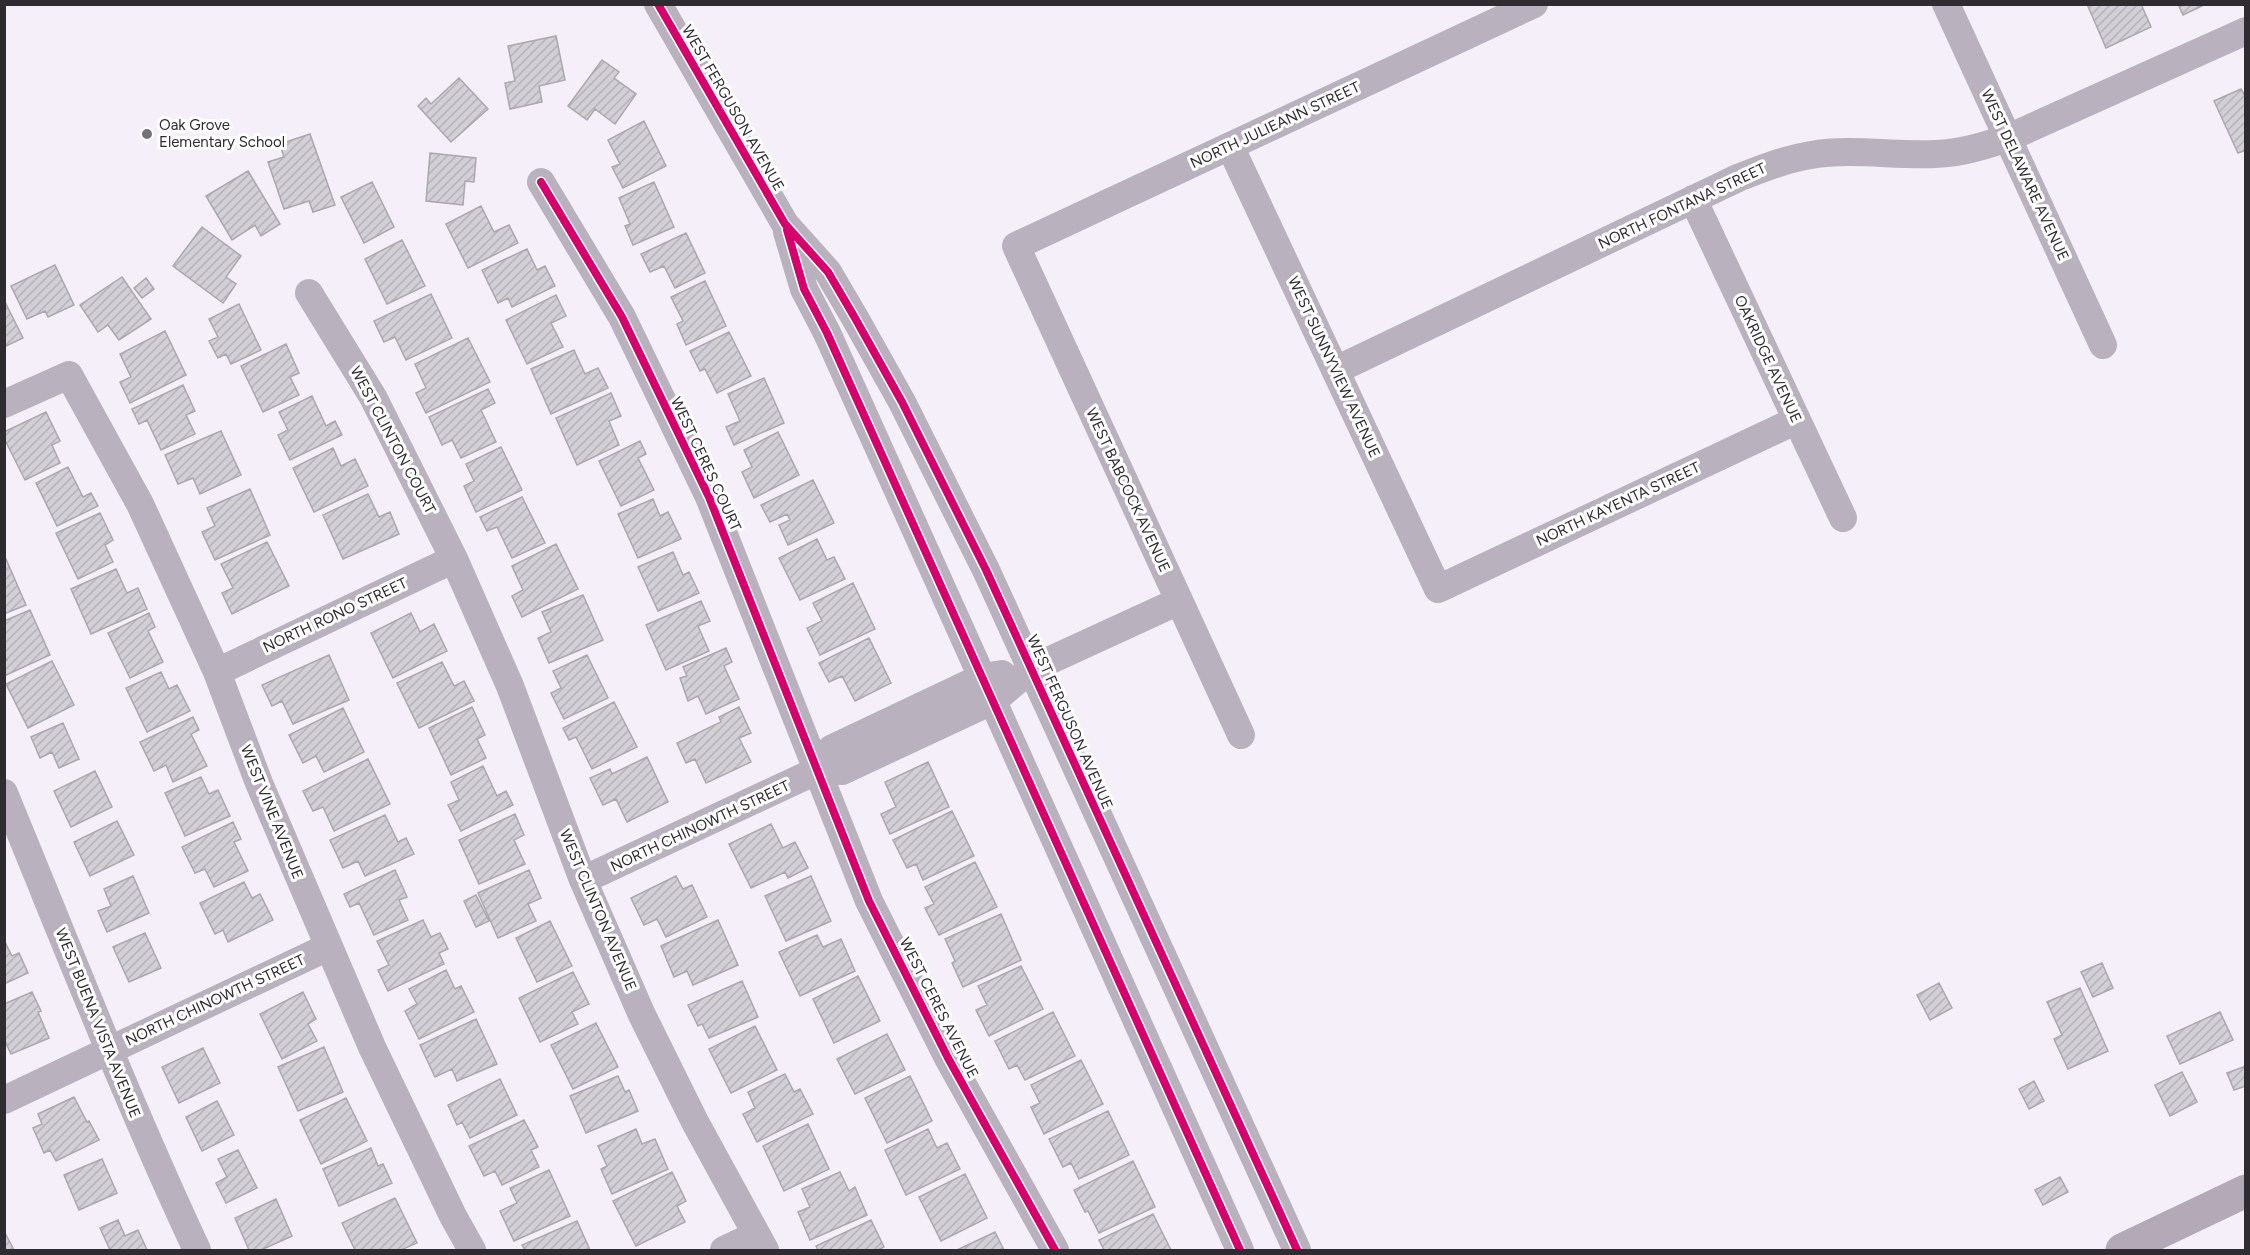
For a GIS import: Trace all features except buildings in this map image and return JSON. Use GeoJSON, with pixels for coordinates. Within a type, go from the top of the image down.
{"type":"FeatureCollection","features":[{"type":"Feature","properties":{"kind":"main road"},"geometry":{"type":"LineString","coordinates":[[2122,1251],[2246,1191]]}},
{"type":"Feature","properties":{"kind":"street","name":"WEST FERGUSON AVENUE"},"geometry":{"type":"LineString","coordinates":[[658,4],[785,224],[828,272],[879,360],[948,492],[986,570],[1297,1251]]}},
{"type":"Feature","properties":{"kind":"street","name":"NORTH JULIEANN STREET"},"geometry":{"type":"LineString","coordinates":[[1016,246],[1534,4]]}},
{"type":"Feature","properties":{"kind":"street","name":"WEST DELAWARE AVENUE"},"geometry":{"type":"LineString","coordinates":[[1946,4],[2103,345]]}},
{"type":"Feature","properties":{"kind":"street","name":"NORTH FONTANA STREET"},"geometry":{"type":"LineString","coordinates":[[1336,370],[1694,199],[1777,163],[1812,155],[1844,152],[1937,154],[1971,150],[2008,138],[2246,31]]}},
{"type":"Feature","properties":{"kind":"street","name":"WEST SUNNYVIEW AVENUE"},"geometry":{"type":"LineString","coordinates":[[1230,146],[1438,589]]}},
{"type":"Feature","properties":{"kind":"street","name":"WEST CERES COURT"},"geometry":{"type":"LineString","coordinates":[[541,182],[622,317],[709,497],[816,771]]}},
{"type":"Feature","properties":{"kind":"street","name":"OAKRIDGE AVENUE"},"geometry":{"type":"LineString","coordinates":[[1694,199],[1843,518]]}},
{"type":"Feature","properties":{"kind":"street","name":"WEST FERGUSON AVENUE"},"geometry":{"type":"LineString","coordinates":[[785,224],[804,289],[827,333],[989,689],[1240,1251]]}},
{"type":"Feature","properties":{"kind":"street","name":"WEST BABCOCK AVENUE"},"geometry":{"type":"LineString","coordinates":[[1016,246],[1241,735]]}},
{"type":"Feature","properties":{"kind":"street","name":"WEST CLINTON COURT"},"geometry":{"type":"LineString","coordinates":[[309,293],[373,397],[454,559]]}},
{"type":"Feature","properties":{"kind":"street","name":"WEST VINE AVENUE"},"geometry":{"type":"LineString","coordinates":[[4,404],[69,375],[140,504],[217,672],[259,783],[328,947],[387,1078],[472,1251]]}},
{"type":"Feature","properties":{"kind":"street","name":"NORTH KAYENTA STREET"},"geometry":{"type":"LineString","coordinates":[[1438,589],[1797,420]]}},
{"type":"Feature","properties":{"kind":"street","name":"NORTH RONO STREET"},"geometry":{"type":"LineString","coordinates":[[217,672],[454,559]]}},
{"type":"Feature","properties":{"kind":"street","name":"WEST CLINTON AVENUE"},"geometry":{"type":"LineString","coordinates":[[454,559],[510,686],[583,880],[642,1015],[695,1122],[761,1243]]}},
{"type":"Feature","properties":{"kind":"street","name":"NORTH CHINOWTH STREET"},"geometry":{"type":"LineString","coordinates":[[583,880],[816,771],[831,749],[989,689],[1179,601]]}},
{"type":"Feature","properties":{"kind":"street","name":"WEST CERES AVENUE"},"geometry":{"type":"LineString","coordinates":[[816,771],[869,901],[948,1058],[1055,1251]]}},
{"type":"Feature","properties":{"kind":"street","name":"WEST BUENA VISTA AVENUE"},"geometry":{"type":"LineString","coordinates":[[4,793],[160,1172],[197,1251]]}},
{"type":"Feature","properties":{"kind":"street","name":"NORTH CHINOWTH STREET"},"geometry":{"type":"LineString","coordinates":[[4,1100],[328,947]]}},
{"type":"Feature","properties":{"kind":"street"},"geometry":{"type":"LineString","coordinates":[[724,1251],[761,1243]]}},
{"type":"Feature","properties":{"kind":"cycle path"},"geometry":{"type":"LineString","coordinates":[[658,4],[785,224],[828,272],[902,402],[986,570],[1297,1250]]}},
{"type":"Feature","properties":{"kind":"cycle path"},"geometry":{"type":"LineString","coordinates":[[541,182],[622,317],[709,497],[869,901],[948,1058],[1055,1250]]}},
{"type":"Feature","properties":{"kind":"cycle path"},"geometry":{"type":"LineString","coordinates":[[787,230],[804,289],[827,333],[1240,1250]]}},
{"type":"Feature","properties":{"kind":"place","name":"Oak Grove Elementary School"},"geometry":{"type":"Point","coordinates":[147,134]}}]}
